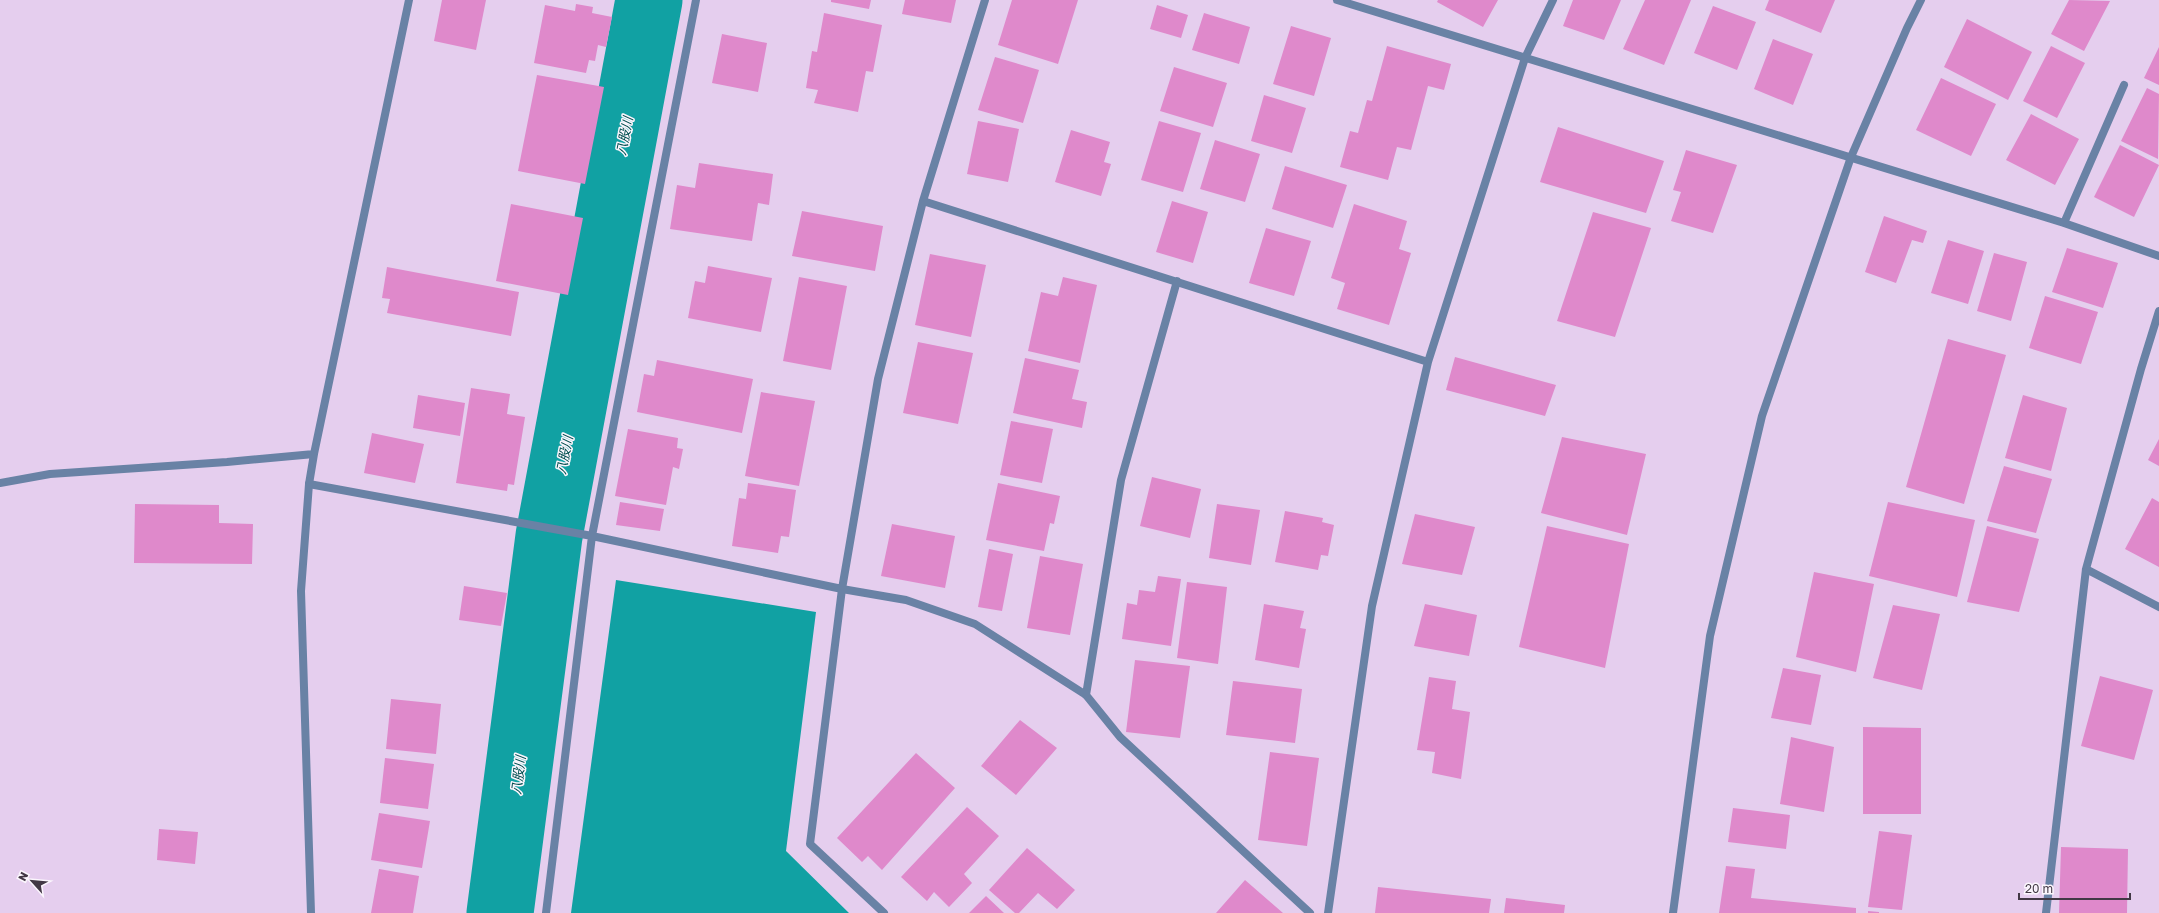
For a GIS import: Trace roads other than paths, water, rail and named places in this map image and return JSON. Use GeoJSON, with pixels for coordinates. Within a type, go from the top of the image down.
{"type":"FeatureCollection","features":[{"type":"Feature","properties":{"kind":"street"},"geometry":{"type":"LineString","coordinates":[[311,913],[301,591],[309,484],[409,0]]}},
{"type":"Feature","properties":{"kind":"street"},"geometry":{"type":"LineString","coordinates":[[546,913],[592,536],[696,0]]}},
{"type":"Feature","properties":{"kind":"street"},"geometry":{"type":"LineString","coordinates":[[884,913],[810,844],[842,589],[878,379],[923,201],[985,0]]}},
{"type":"Feature","properties":{"kind":"street"},"geometry":{"type":"LineString","coordinates":[[1337,0],[2064,223],[2159,256]]}},
{"type":"Feature","properties":{"kind":"street"},"geometry":{"type":"LineString","coordinates":[[1328,913],[1372,606],[1428,362],[1525,58],[1553,0]]}},
{"type":"Feature","properties":{"kind":"street"},"geometry":{"type":"LineString","coordinates":[[1673,913],[1710,636],[1762,416],[1851,157],[1907,28],[1921,0]]}},
{"type":"Feature","properties":{"kind":"street"},"geometry":{"type":"LineString","coordinates":[[2064,223],[2124,85]]}},
{"type":"Feature","properties":{"kind":"street"},"geometry":{"type":"LineString","coordinates":[[923,201],[1428,362]]}},
{"type":"Feature","properties":{"kind":"street"},"geometry":{"type":"LineString","coordinates":[[1086,695],[1121,480],[1177,281]]}},
{"type":"Feature","properties":{"kind":"street"},"geometry":{"type":"LineString","coordinates":[[2046,913],[2086,569],[2138,377],[2159,311]]}},
{"type":"Feature","properties":{"kind":"street"},"geometry":{"type":"LineString","coordinates":[[0,483],[50,474],[227,462],[314,454]]}},
{"type":"Feature","properties":{"kind":"street"},"geometry":{"type":"LineString","coordinates":[[309,484],[592,536],[842,589],[906,600],[975,624],[1086,695],[1120,737],[1310,913]]}},
{"type":"Feature","properties":{"kind":"street"},"geometry":{"type":"LineString","coordinates":[[2086,569],[2159,607]]}},
{"type":"Feature","properties":{"kind":"waterway","name":"八股川"},"geometry":{"type":"LineString","coordinates":[[500,913],[549,536],[649,0]]}}]}
